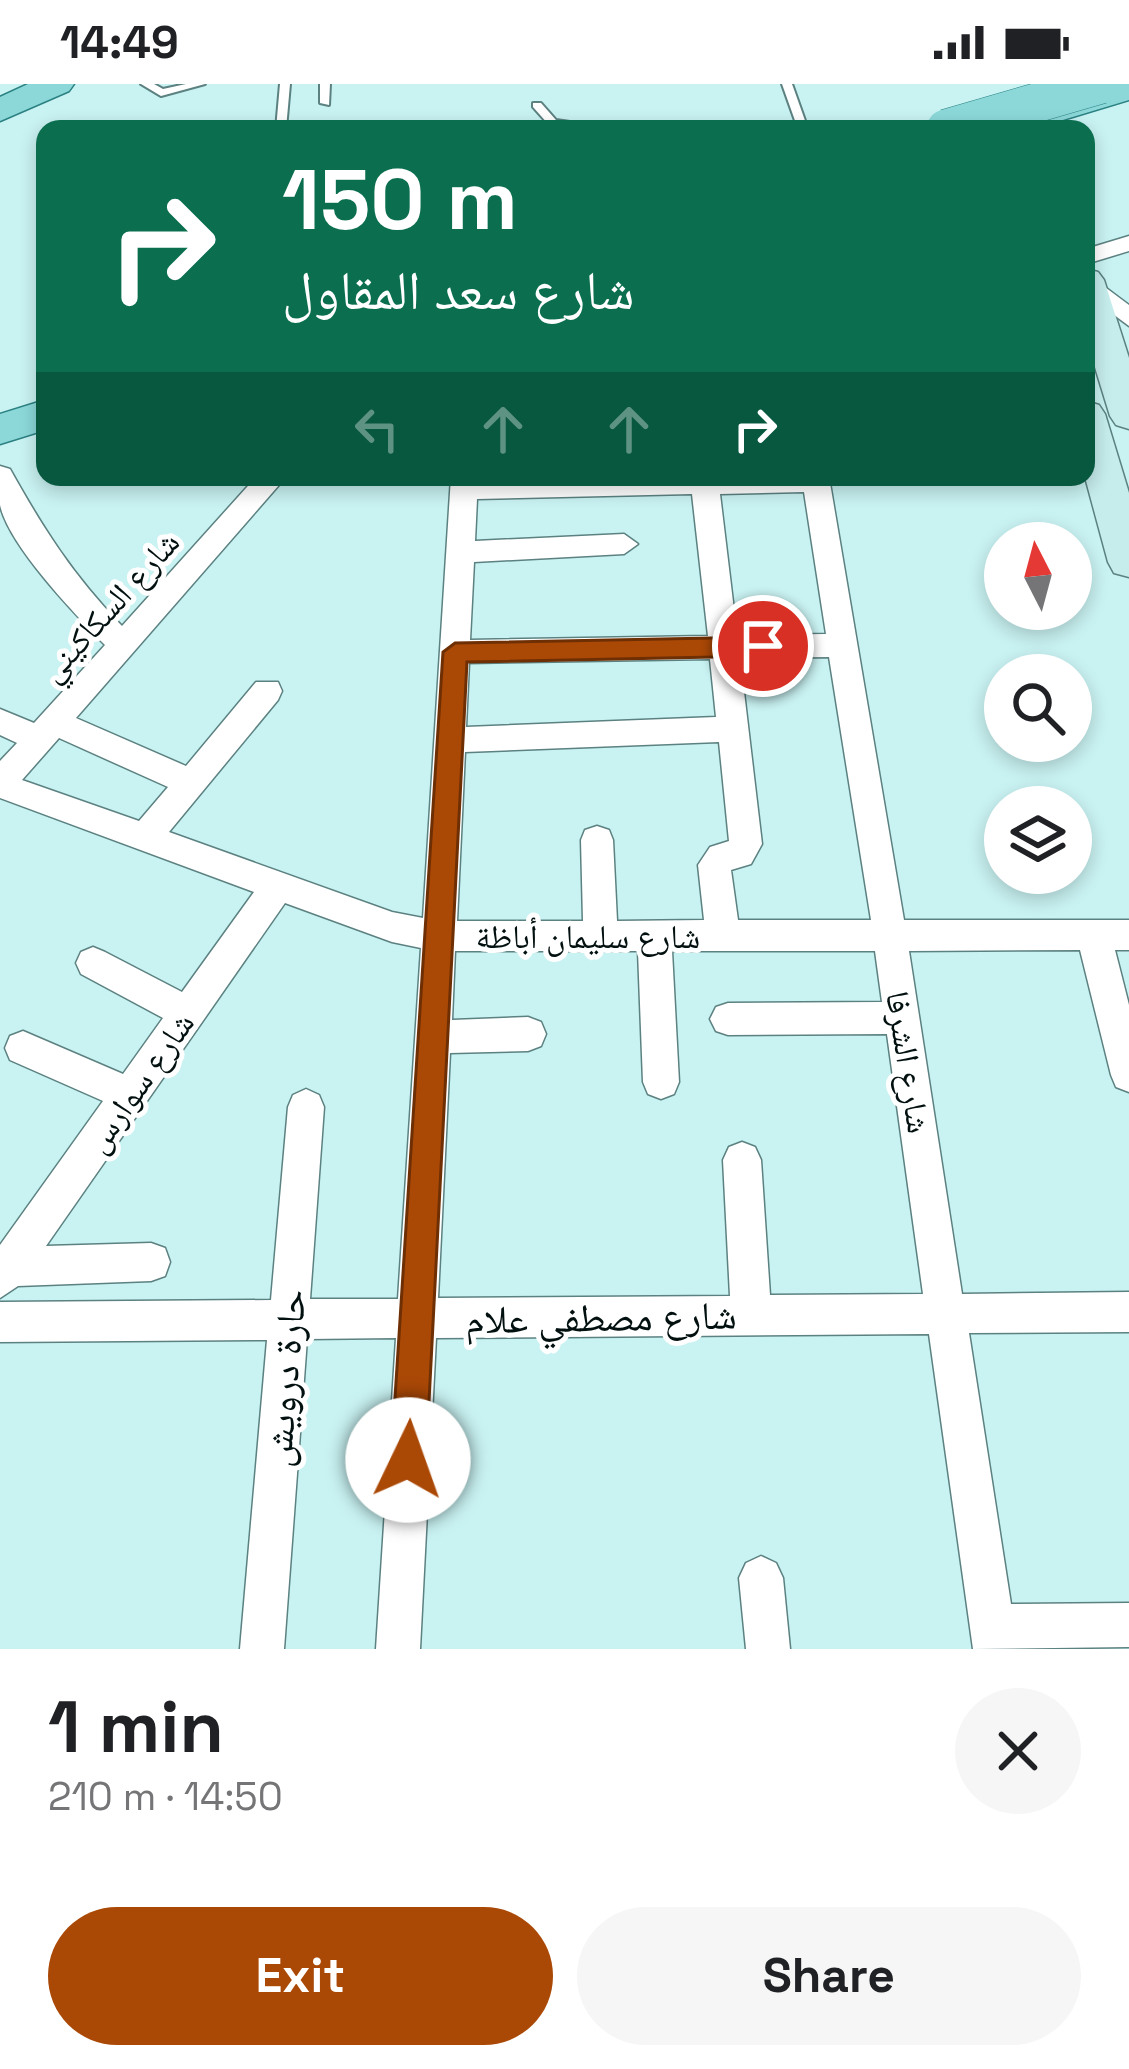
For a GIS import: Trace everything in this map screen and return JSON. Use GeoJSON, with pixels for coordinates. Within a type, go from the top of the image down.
{"type":"FeatureCollection","features":[{"type":"Feature","properties":{"kind":"main road"},"geometry":{"type":"LineString","coordinates":[[0,110],[57,84]]}},
{"type":"Feature","properties":{"kind":"main road"},"geometry":{"type":"LineString","coordinates":[[977,120],[1101,84]]}},
{"type":"Feature","properties":{"kind":"main road"},"geometry":{"type":"LineString","coordinates":[[997,120],[1012,112],[1129,89]]}},
{"type":"Feature","properties":{"kind":"main road"},"geometry":{"type":"LineString","coordinates":[[1095,308],[1129,416]]}},
{"type":"Feature","properties":{"kind":"main road"},"geometry":{"type":"LineString","coordinates":[[0,406],[36,396]]}},
{"type":"Feature","properties":{"kind":"main road"},"geometry":{"type":"LineString","coordinates":[[0,429],[36,418]]}},
{"type":"Feature","properties":{"kind":"main road"},"geometry":{"type":"LineString","coordinates":[[1095,446],[1129,562]]}},
{"type":"Feature","properties":{"kind":"street"},"geometry":{"type":"LineString","coordinates":[[1095,254],[1129,243]]}},
{"type":"Feature","properties":{"kind":"street"},"geometry":{"type":"LineString","coordinates":[[1095,288],[1129,318]]}},
{"type":"Feature","properties":{"kind":"street"},"geometry":{"type":"LineString","coordinates":[[0,476],[14,512],[38,551],[123,645]]}},
{"type":"Feature","properties":{"kind":"street","name":"شارع السكاكيني"},"geometry":{"type":"LineString","coordinates":[[0,784],[264,486]]}},
{"type":"Feature","properties":{"kind":"street"},"geometry":{"type":"LineString","coordinates":[[398,1649],[465,486]]}},
{"type":"Feature","properties":{"kind":"street"},"geometry":{"type":"LineString","coordinates":[[705,486],[746,844],[739,854],[722,857],[714,865],[724,936]]}},
{"type":"Feature","properties":{"kind":"street","name":"شارع الشرفا"},"geometry":{"type":"LineString","coordinates":[[817,486],[890,936],[994,1638]]}},
{"type":"Feature","properties":{"kind":"street"},"geometry":{"type":"LineString","coordinates":[[1087,486],[1114,515]]}},
{"type":"Feature","properties":{"kind":"street"},"geometry":{"type":"LineString","coordinates":[[461,552],[624,544]]}},
{"type":"Feature","properties":{"kind":"street"},"geometry":{"type":"LineString","coordinates":[[455,652],[842,645]]}},
{"type":"Feature","properties":{"kind":"street"},"geometry":{"type":"LineString","coordinates":[[146,837],[267,691]]}},
{"type":"Feature","properties":{"kind":"street"},"geometry":{"type":"LineString","coordinates":[[0,722],[46,731],[191,783]]}},
{"type":"Feature","properties":{"kind":"street"},"geometry":{"type":"LineString","coordinates":[[451,740],[733,729]]}},
{"type":"Feature","properties":{"kind":"street","name":"شارع سليمان أباظة"},"geometry":{"type":"LineString","coordinates":[[0,784],[392,927],[439,936],[1111,935]]}},
{"type":"Feature","properties":{"kind":"street"},"geometry":{"type":"LineString","coordinates":[[597,840],[601,936]]}},
{"type":"Feature","properties":{"kind":"street","name":"شارع سوارس"},"geometry":{"type":"LineString","coordinates":[[4,1273],[278,885]]}},
{"type":"Feature","properties":{"kind":"street"},"geometry":{"type":"LineString","coordinates":[[1111,935],[1129,1075]]}},
{"type":"Feature","properties":{"kind":"street"},"geometry":{"type":"LineString","coordinates":[[654,936],[661,1082]]}},
{"type":"Feature","properties":{"kind":"street"},"geometry":{"type":"LineString","coordinates":[[93,963],[188,1013]]}},
{"type":"Feature","properties":{"kind":"street"},"geometry":{"type":"LineString","coordinates":[[728,1019],[902,1018]]}},
{"type":"Feature","properties":{"kind":"street"},"geometry":{"type":"LineString","coordinates":[[433,1037],[528,1034]]}},
{"type":"Feature","properties":{"kind":"street"},"geometry":{"type":"LineString","coordinates":[[23,1048],[130,1095]]}},
{"type":"Feature","properties":{"kind":"street","name":"حارة درويش"},"geometry":{"type":"LineString","coordinates":[[262,1649],[306,1106]]}},
{"type":"Feature","properties":{"kind":"street"},"geometry":{"type":"LineString","coordinates":[[742,1160],[751,1316]]}},
{"type":"Feature","properties":{"kind":"street"},"geometry":{"type":"LineString","coordinates":[[4,1273],[151,1262]]}},
{"type":"Feature","properties":{"kind":"street","name":"شارع مصطفي علام"},"geometry":{"type":"LineString","coordinates":[[0,1322],[1129,1312]]}},
{"type":"Feature","properties":{"kind":"street"},"geometry":{"type":"LineString","coordinates":[[761,1578],[768,1649]]}},
{"type":"Feature","properties":{"kind":"street"},"geometry":{"type":"LineString","coordinates":[[994,1638],[1129,1624]]}},
{"type":"Feature","properties":{"kind":"lane"},"geometry":{"type":"LineString","coordinates":[[146,84],[161,92],[200,84]]}},
{"type":"Feature","properties":{"kind":"lane"},"geometry":{"type":"LineString","coordinates":[[281,120],[285,84]]}},
{"type":"Feature","properties":{"kind":"lane"},"geometry":{"type":"LineString","coordinates":[[325,84],[325,103]]}},
{"type":"Feature","properties":{"kind":"lane"},"geometry":{"type":"LineString","coordinates":[[788,84],[800,120]]}},
{"type":"Feature","properties":{"kind":"lane"},"geometry":{"type":"LineString","coordinates":[[537,105],[550,120]]}},
{"type":"Feature","properties":{"kind":"route"},"geometry":{"type":"LineString","coordinates":[[408,1460],[455,652],[763,646]]}}]}
